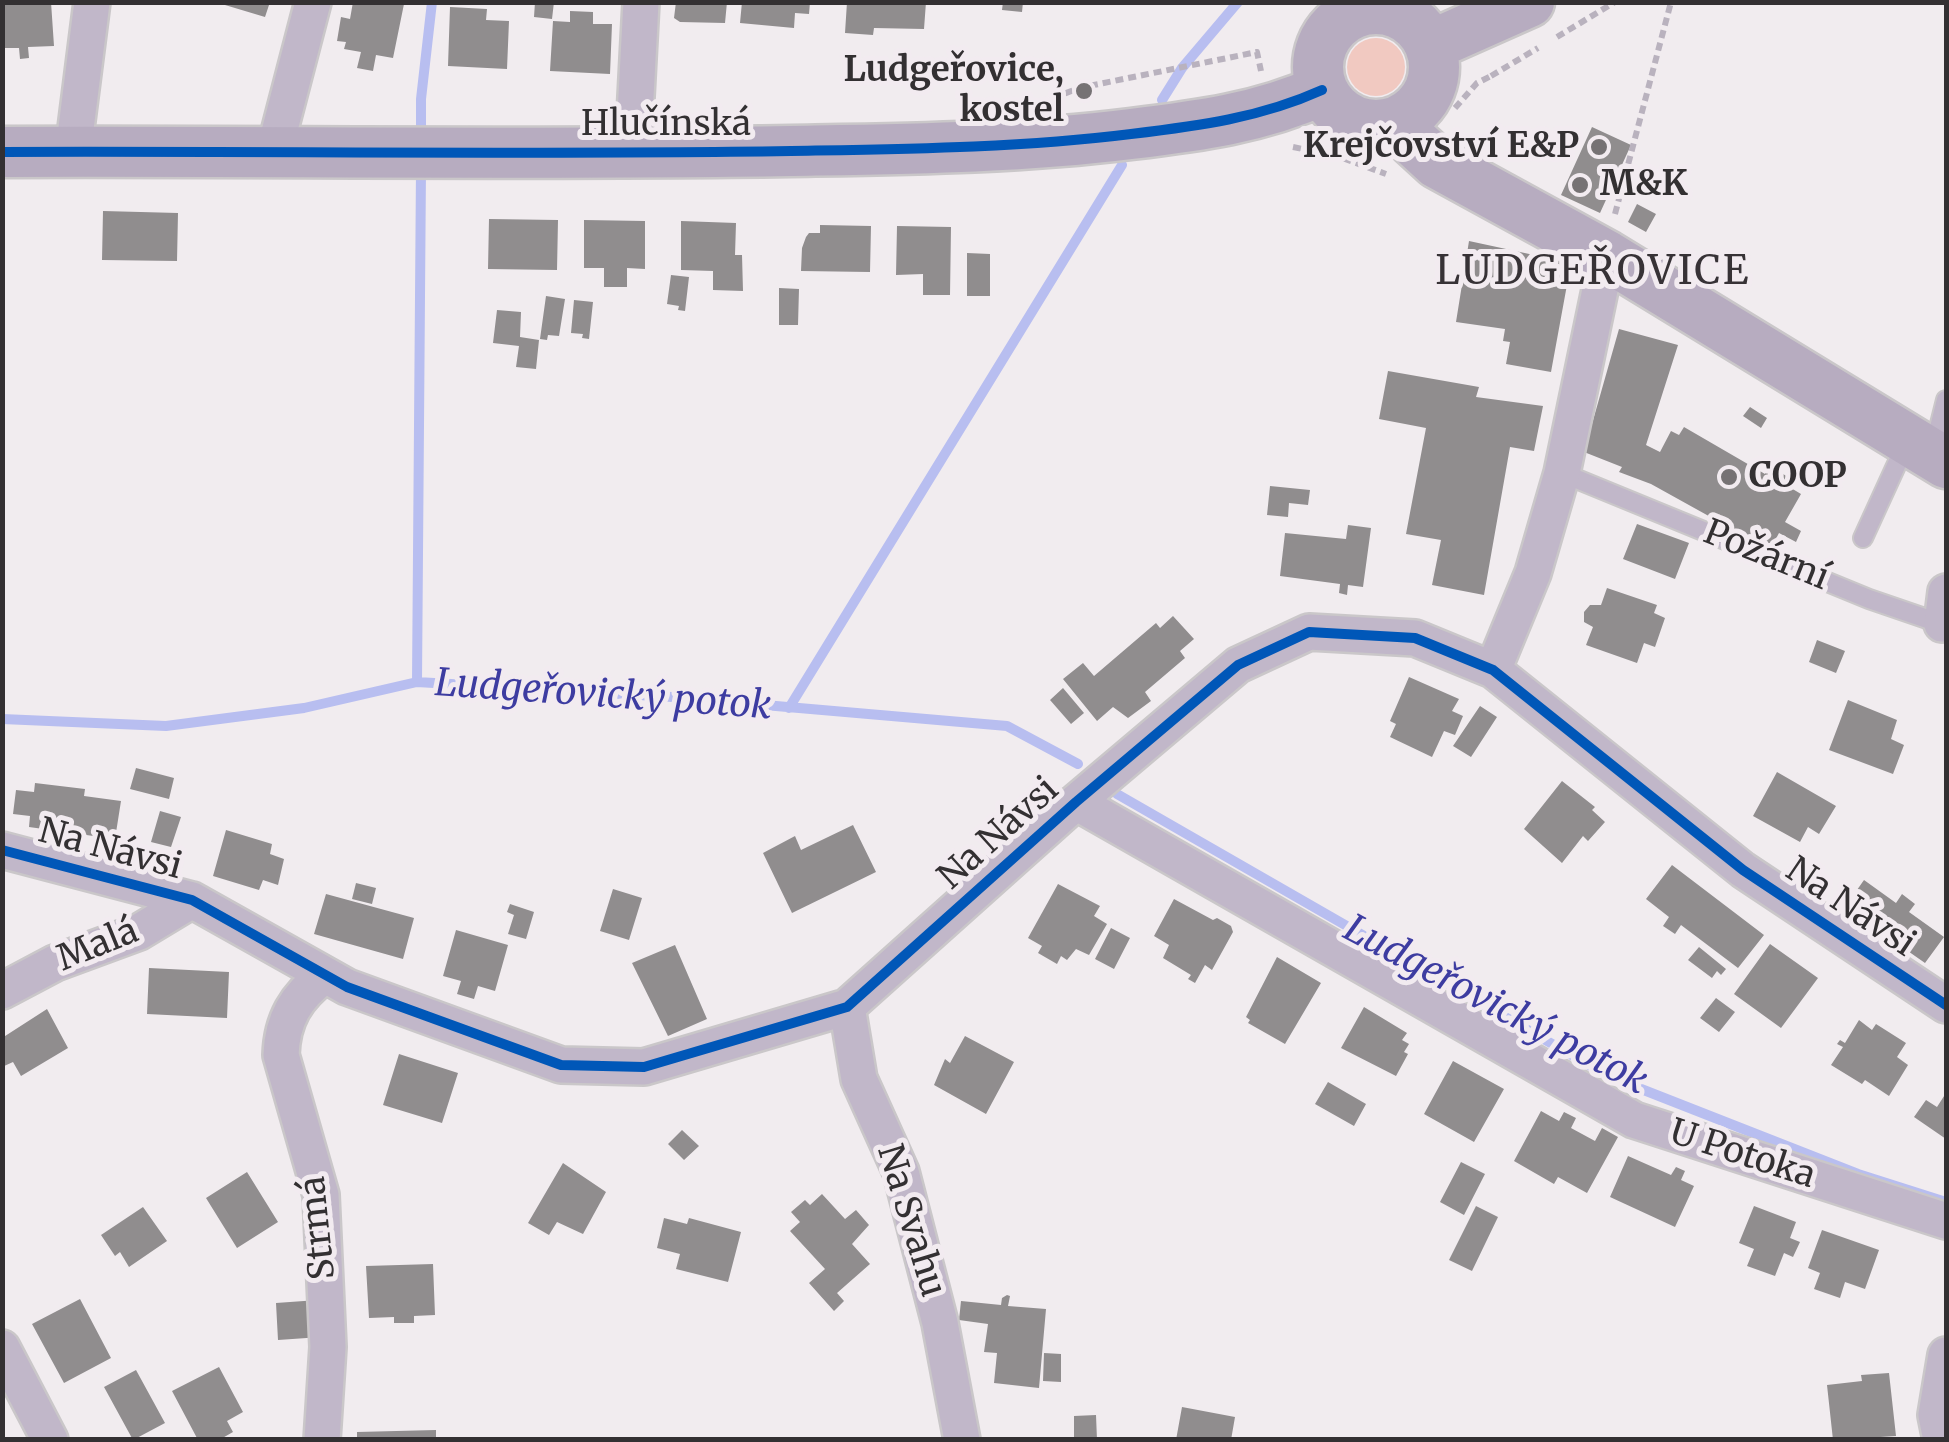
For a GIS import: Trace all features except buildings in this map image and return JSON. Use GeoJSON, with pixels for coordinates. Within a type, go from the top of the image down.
{"type":"FeatureCollection","features":[{"type":"Feature","properties":{"kind":"street"},"geometry":{"type":"LineString","coordinates":[[73,152],[92,2]]}},
{"type":"Feature","properties":{"kind":"street"},"geometry":{"type":"LineString","coordinates":[[274,152],[312,2]]}},
{"type":"Feature","properties":{"kind":"street"},"geometry":{"type":"LineString","coordinates":[[633,153],[641,2]]}},
{"type":"Feature","properties":{"kind":"street"},"geometry":{"type":"LineString","coordinates":[[1430,46],[1529,2]]}},
{"type":"Feature","properties":{"kind":"street"},"geometry":{"type":"LineString","coordinates":[[1368,8],[1414,24],[1430,46],[1434,70],[1427,94],[1401,120],[1361,124],[1338,112],[1322,90],[1318,63],[1327,36],[1368,8]]}},
{"type":"Feature","properties":{"kind":"street","name":"Hlučínská"},"geometry":{"type":"LineString","coordinates":[[2,152],[633,153],[939,149],[1083,141],[1239,120],[1322,90]]}},
{"type":"Feature","properties":{"kind":"street"},"geometry":{"type":"LineString","coordinates":[[1401,120],[1413,142],[1437,162],[1607,256],[1929,452]]}},
{"type":"Feature","properties":{"kind":"street"},"geometry":{"type":"LineString","coordinates":[[1493,670],[1533,573],[1562,473],[1607,256]]}},
{"type":"Feature","properties":{"kind":"street","name":"Na Návsi"},"geometry":{"type":"LineString","coordinates":[[2,850],[192,900],[347,988],[561,1066],[644,1066],[847,1007],[1076,802],[1238,666],[1309,632],[1415,638],[1493,670],[1743,870],[1946,1005]]}},
{"type":"Feature","properties":{"kind":"street","name":"U Potoka"},"geometry":{"type":"LineString","coordinates":[[1076,802],[1634,1120],[1946,1221]]}},
{"type":"Feature","properties":{"kind":"street","name":"Malá"},"geometry":{"type":"LineString","coordinates":[[2,991],[55,963],[139,932],[192,900]]}},
{"type":"Feature","properties":{"kind":"street","name":"Strmá"},"geometry":{"type":"LineString","coordinates":[[322,1440],[328,1347],[321,1194],[281,1055],[289,1015],[304,990],[324,976]]}},
{"type":"Feature","properties":{"kind":"street","name":"Na Svahu"},"geometry":{"type":"LineString","coordinates":[[847,1007],[859,1079],[901,1172],[940,1323],[962,1440]]}},
{"type":"Feature","properties":{"kind":"street"},"geometry":{"type":"LineString","coordinates":[[2,1348],[50,1440]]}},
{"type":"Feature","properties":{"kind":"street"},"geometry":{"type":"LineString","coordinates":[[1941,1440],[1936,1415],[1946,1356]]}},
{"type":"Feature","properties":{"kind":"lane"},"geometry":{"type":"LineString","coordinates":[[1863,538],[1929,452],[1946,400]]}},
{"type":"Feature","properties":{"kind":"lane","name":"Požární"},"geometry":{"type":"LineString","coordinates":[[1562,473],[1869,599],[1944,608]]}},
{"type":"Feature","properties":{"kind":"path"},"geometry":{"type":"LineString","coordinates":[[1607,256],[1671,2]]}},
{"type":"Feature","properties":{"kind":"shaded area"},"geometry":{"type":"Polygon","coordinates":[[[1376,38],[1397,46],[1405,67],[1397,88],[1376,96],[1355,88],[1347,67],[1355,46],[1376,38]]]}},
{"type":"Feature","properties":{"kind":"waterway"},"geometry":{"type":"LineString","coordinates":[[421,141],[421,99],[432,2]]}},
{"type":"Feature","properties":{"kind":"waterway"},"geometry":{"type":"LineString","coordinates":[[1162,100],[1182,68],[1238,2]]}},
{"type":"Feature","properties":{"kind":"waterway"},"geometry":{"type":"LineString","coordinates":[[789,708],[1122,165]]}},
{"type":"Feature","properties":{"kind":"waterway"},"geometry":{"type":"LineString","coordinates":[[417,682],[421,168]]}},
{"type":"Feature","properties":{"kind":"waterway","name":"Ludgeřovický potok"},"geometry":{"type":"LineString","coordinates":[[2,719],[166,726],[304,708],[417,682],[672,697],[1007,726],[1078,764]]}},
{"type":"Feature","properties":{"kind":"waterway","name":"Ludgeřovický potok"},"geometry":{"type":"LineString","coordinates":[[1117,794],[1608,1076],[1858,1174],[1946,1202]]}},
{"type":"Feature","properties":{"kind":"cycle path"},"geometry":{"type":"LineString","coordinates":[[2,152],[692,152],[1004,145],[1205,124],[1275,108],[1322,90]]}},
{"type":"Feature","properties":{"kind":"cycle path"},"geometry":{"type":"LineString","coordinates":[[2,850],[192,900],[347,987],[561,1065],[644,1067],[847,1007],[1076,802],[1238,665],[1309,632],[1415,638],[1493,670],[1743,870],[1946,1005]]}},
{"type":"Feature","properties":{"kind":"place","name":"Ludgeřovice, kostel"},"geometry":{"type":"Point","coordinates":[1084,91]}},
{"type":"Feature","properties":{"kind":"place","name":"Krejčovství E&P"},"geometry":{"type":"Point","coordinates":[1599,147]}},
{"type":"Feature","properties":{"kind":"place","name":"M&K"},"geometry":{"type":"Point","coordinates":[1580,185]}},
{"type":"Feature","properties":{"kind":"place","name":"COOP"},"geometry":{"type":"Point","coordinates":[1729,477]}},
{"type":"Feature","properties":{"kind":"district","name":"LUDGEŘOVICE"},"geometry":{"type":"Point","coordinates":[1593,273]}}]}
